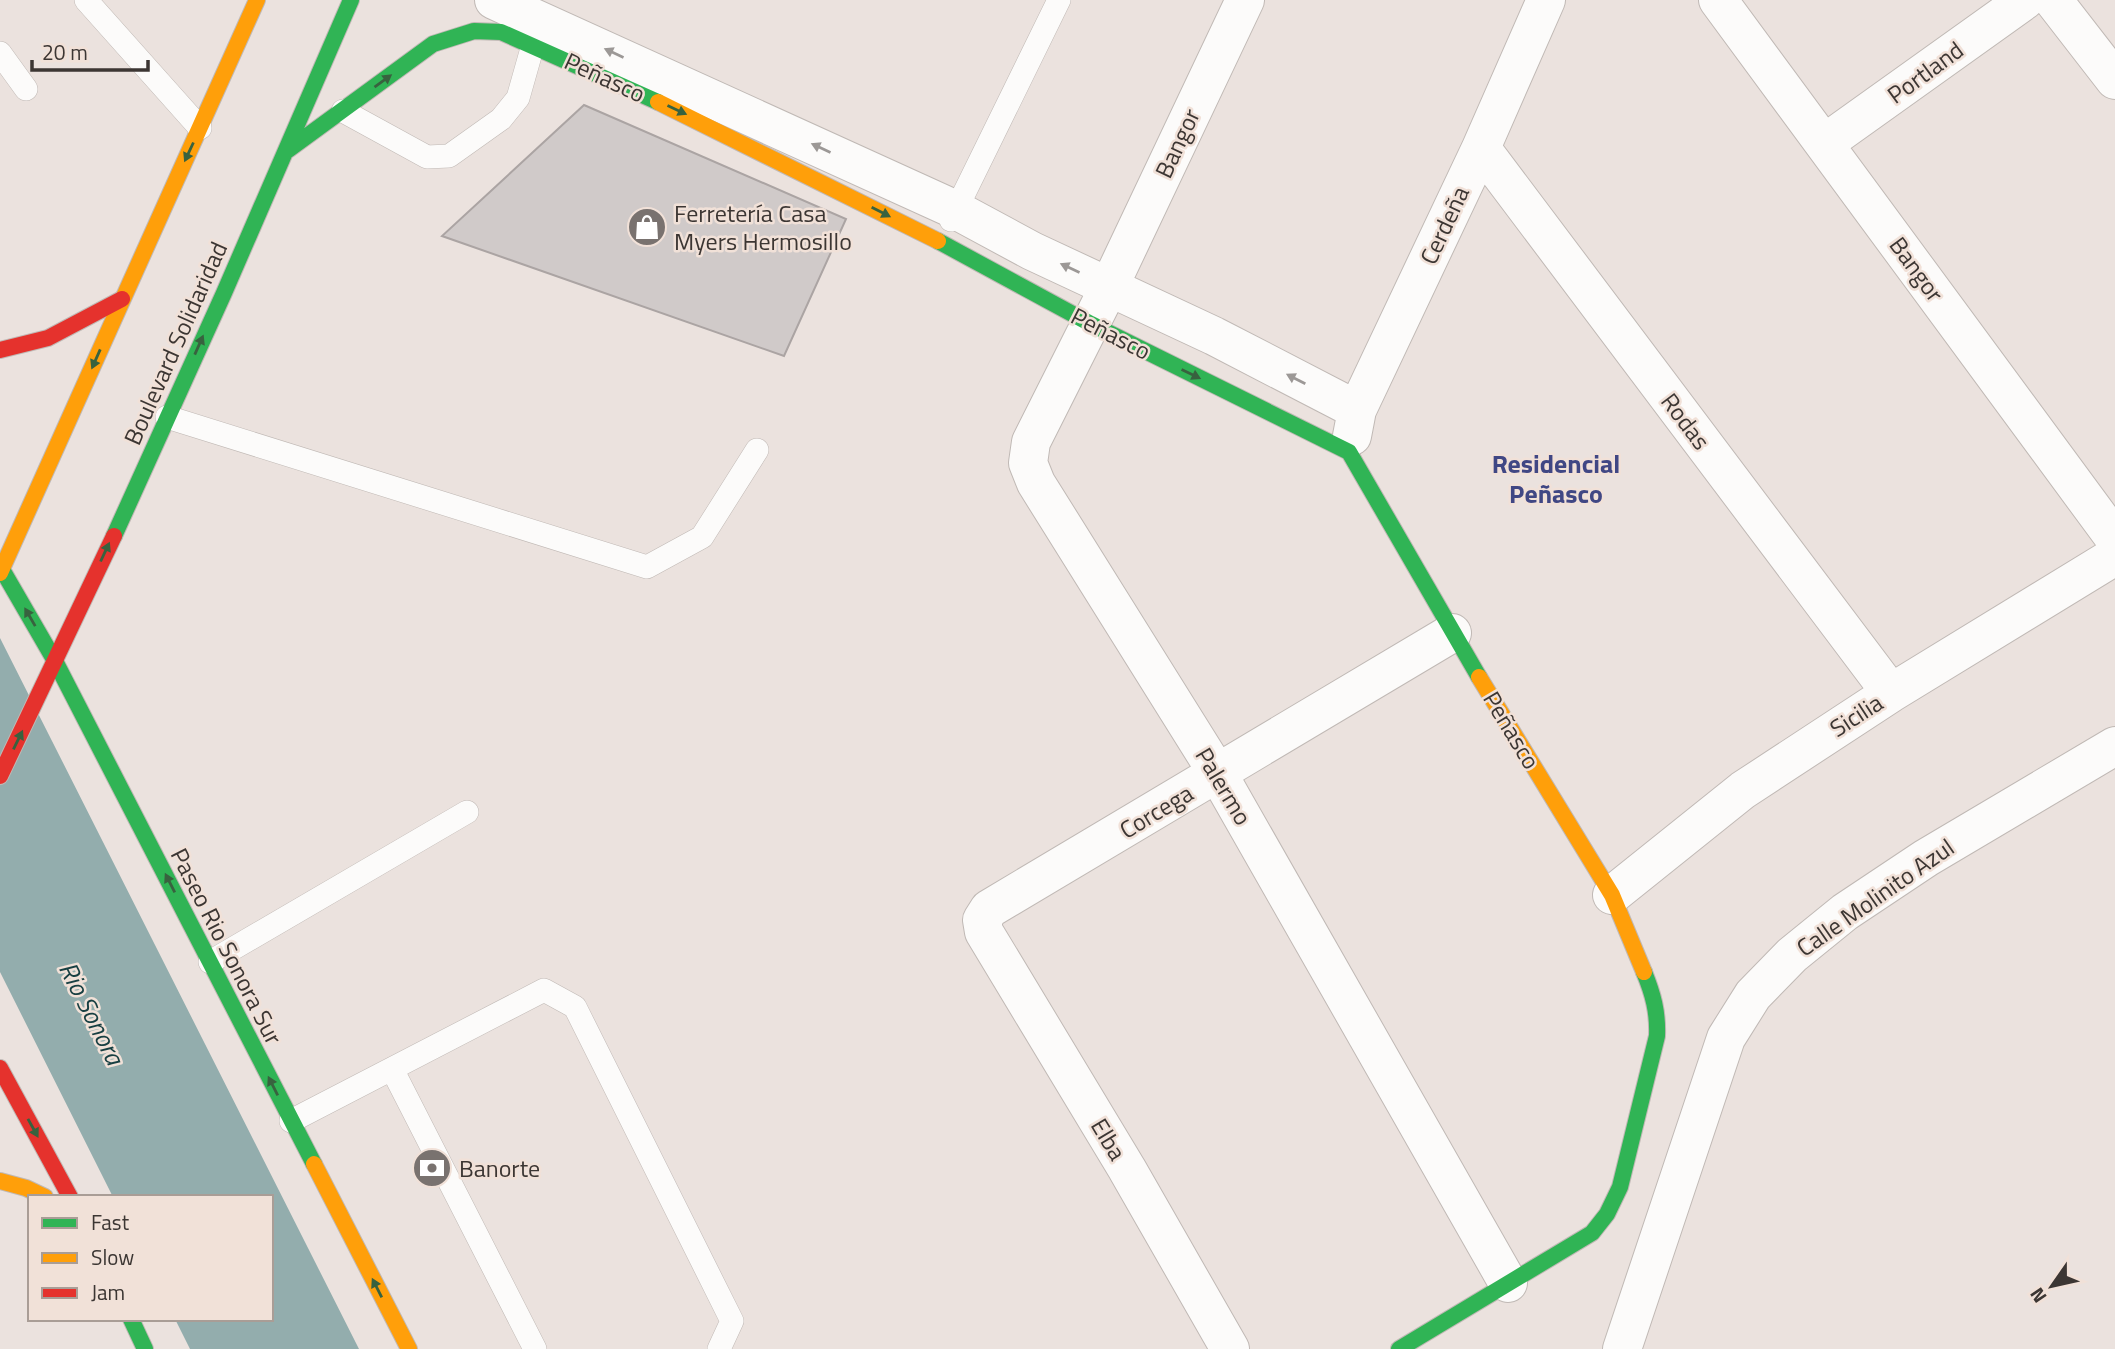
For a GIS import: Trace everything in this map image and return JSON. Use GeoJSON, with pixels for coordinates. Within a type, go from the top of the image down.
{"type":"FeatureCollection","features":[{"type":"Feature","properties":{"kind":"main road"},"geometry":{"type":"LineString","coordinates":[[1,569],[257,0]]}},
{"type":"Feature","properties":{"kind":"main road","name":"Boulevard Solidaridad"},"geometry":{"type":"LineString","coordinates":[[0,776],[288,150],[351,0]]}},
{"type":"Feature","properties":{"kind":"main road","name":"Peñasco"},"geometry":{"type":"LineString","coordinates":[[288,150],[433,44],[510,21]]}},
{"type":"Feature","properties":{"kind":"main road","name":"Peñasco"},"geometry":{"type":"LineString","coordinates":[[948,226],[1091,324],[1349,452],[1452,633],[1612,895],[1654,996],[1658,1019],[1657,1036],[1620,1187],[1607,1214],[1592,1233],[1508,1283]]}},
{"type":"Feature","properties":{"kind":"main road"},"geometry":{"type":"LineString","coordinates":[[0,350],[48,338],[122,299]]}},
{"type":"Feature","properties":{"kind":"main road","name":"Paseo Rio Sonora Sur"},"geometry":{"type":"LineString","coordinates":[[1,569],[55,661],[409,1349]]}},
{"type":"Feature","properties":{"kind":"main road"},"geometry":{"type":"LineString","coordinates":[[0,1068],[69,1195]]}},
{"type":"Feature","properties":{"kind":"main road"},"geometry":{"type":"LineString","coordinates":[[0,1181],[41,1195]]}},
{"type":"Feature","properties":{"kind":"main road"},"geometry":{"type":"LineString","coordinates":[[1399,1349],[1508,1283]]}},
{"type":"Feature","properties":{"kind":"main road"},"geometry":{"type":"LineString","coordinates":[[132,1321],[145,1349]]}},
{"type":"Feature","properties":{"kind":"street","name":"Bangor"},"geometry":{"type":"LineString","coordinates":[[1109,286],[1245,0]]}},
{"type":"Feature","properties":{"kind":"street","name":"Cerdeña"},"geometry":{"type":"LineString","coordinates":[[1349,452],[1357,410],[1481,148],[1546,0]]}},
{"type":"Feature","properties":{"kind":"street","name":"Bangor"},"geometry":{"type":"LineString","coordinates":[[1718,0],[2115,539]]}},
{"type":"Feature","properties":{"kind":"street","name":"Portland"},"geometry":{"type":"LineString","coordinates":[[1825,143],[2025,0]]}},
{"type":"Feature","properties":{"kind":"street"},"geometry":{"type":"LineString","coordinates":[[2053,0],[2115,80]]}},
{"type":"Feature","properties":{"kind":"street","name":"Peñasco"},"geometry":{"type":"LineString","coordinates":[[510,21],[710,111],[948,226],[1032,251],[1109,286],[1214,336],[1357,410]]}},
{"type":"Feature","properties":{"kind":"street","name":"Rodas"},"geometry":{"type":"LineString","coordinates":[[1481,148],[1891,693]]}},
{"type":"Feature","properties":{"kind":"street","name":"Palermo"},"geometry":{"type":"LineString","coordinates":[[1109,286],[1031,442],[1028,463],[1036,483],[1218,774],[1508,1283]]}},
{"type":"Feature","properties":{"kind":"street","name":"Sicilia"},"geometry":{"type":"LineString","coordinates":[[1612,895],[1743,790],[1891,693],[2115,556]]}},
{"type":"Feature","properties":{"kind":"street","name":"Corcega"},"geometry":{"type":"LineString","coordinates":[[984,932],[982,920],[989,909],[1452,633]]}},
{"type":"Feature","properties":{"kind":"street","name":"Calle Molinito Azul"},"geometry":{"type":"LineString","coordinates":[[1622,1349],[1726,1038],[1754,995],[1792,955],[1845,912],[1926,858],[2115,746]]}},
{"type":"Feature","properties":{"kind":"street","name":"Elba"},"geometry":{"type":"LineString","coordinates":[[984,932],[1230,1349]]}},
{"type":"Feature","properties":{"kind":"lane"},"geometry":{"type":"LineString","coordinates":[[86,0],[200,128]]}},
{"type":"Feature","properties":{"kind":"lane"},"geometry":{"type":"LineString","coordinates":[[948,226],[1056,1]]}},
{"type":"Feature","properties":{"kind":"lane"},"geometry":{"type":"LineString","coordinates":[[343,111],[426,157],[449,156],[501,119],[518,98],[510,21]]}},
{"type":"Feature","properties":{"kind":"lane"},"geometry":{"type":"LineString","coordinates":[[0,53],[26,89]]}},
{"type":"Feature","properties":{"kind":"lane"},"geometry":{"type":"LineString","coordinates":[[167,417],[647,567],[702,537],[757,450]]}},
{"type":"Feature","properties":{"kind":"lane"},"geometry":{"type":"LineString","coordinates":[[210,962],[467,813]]}},
{"type":"Feature","properties":{"kind":"lane"},"geometry":{"type":"LineString","coordinates":[[291,1121],[544,990],[575,1007],[732,1321],[719,1349]]}},
{"type":"Feature","properties":{"kind":"lane"},"geometry":{"type":"LineString","coordinates":[[392,1069],[535,1349]]}},
{"type":"Feature","properties":{"kind":"water","name":"Rio Sonora"},"geometry":{"type":"Polygon","coordinates":[[[0,638],[359,1349],[190,1349],[176,1321],[273,1321],[273,1195],[112,1195],[0,972],[0,638]]]}},
{"type":"Feature","properties":{"kind":"building","name":"Ferretería Casa Myers Hermosillo"},"geometry":{"type":"Polygon","coordinates":[[[584,105],[846,219],[784,356],[442,236],[584,105]]]}},
{"type":"Feature","properties":{"kind":"traffic: fast"},"geometry":{"type":"LineString","coordinates":[[114,536],[224,293],[351,0]]}},
{"type":"Feature","properties":{"kind":"traffic: fast"},"geometry":{"type":"LineString","coordinates":[[288,150],[433,44],[474,31],[501,32],[658,102]]}},
{"type":"Feature","properties":{"kind":"traffic: fast"},"geometry":{"type":"LineString","coordinates":[[938,241],[1091,324],[1349,452],[1479,677]]}},
{"type":"Feature","properties":{"kind":"traffic: fast"},"geometry":{"type":"LineString","coordinates":[[0,566],[55,661],[314,1164]]}},
{"type":"Feature","properties":{"kind":"traffic: fast"},"geometry":{"type":"LineString","coordinates":[[1399,1349],[1592,1233],[1607,1214],[1620,1187],[1657,1036],[1654,1003],[1644,972]]}},
{"type":"Feature","properties":{"kind":"traffic: fast"},"geometry":{"type":"LineString","coordinates":[[132,1321],[145,1349]]}},
{"type":"Feature","properties":{"kind":"traffic: slow"},"geometry":{"type":"LineString","coordinates":[[0,573],[257,0]]}},
{"type":"Feature","properties":{"kind":"traffic: slow"},"geometry":{"type":"LineString","coordinates":[[658,102],[938,241]]}},
{"type":"Feature","properties":{"kind":"traffic: slow"},"geometry":{"type":"LineString","coordinates":[[1479,677],[1612,895],[1644,972]]}},
{"type":"Feature","properties":{"kind":"traffic: slow"},"geometry":{"type":"LineString","coordinates":[[314,1164],[409,1349]]}},
{"type":"Feature","properties":{"kind":"traffic: slow"},"geometry":{"type":"LineString","coordinates":[[0,1181],[41,1195]]}},
{"type":"Feature","properties":{"kind":"traffic: jam"},"geometry":{"type":"LineString","coordinates":[[0,350],[48,338],[122,299]]}},
{"type":"Feature","properties":{"kind":"traffic: jam"},"geometry":{"type":"LineString","coordinates":[[0,776],[114,536]]}},
{"type":"Feature","properties":{"kind":"traffic: jam"},"geometry":{"type":"LineString","coordinates":[[0,1068],[69,1195]]}},
{"type":"Feature","properties":{"kind":"place","name":"Ferretería Casa Myers Hermosillo"},"geometry":{"type":"Point","coordinates":[647,227]}},
{"type":"Feature","properties":{"kind":"place","name":"Banorte"},"geometry":{"type":"Point","coordinates":[432,1168]}},
{"type":"Feature","properties":{"kind":"district","name":"Residencial Peñasco"},"geometry":{"type":"Point","coordinates":[1556,478]}}]}
